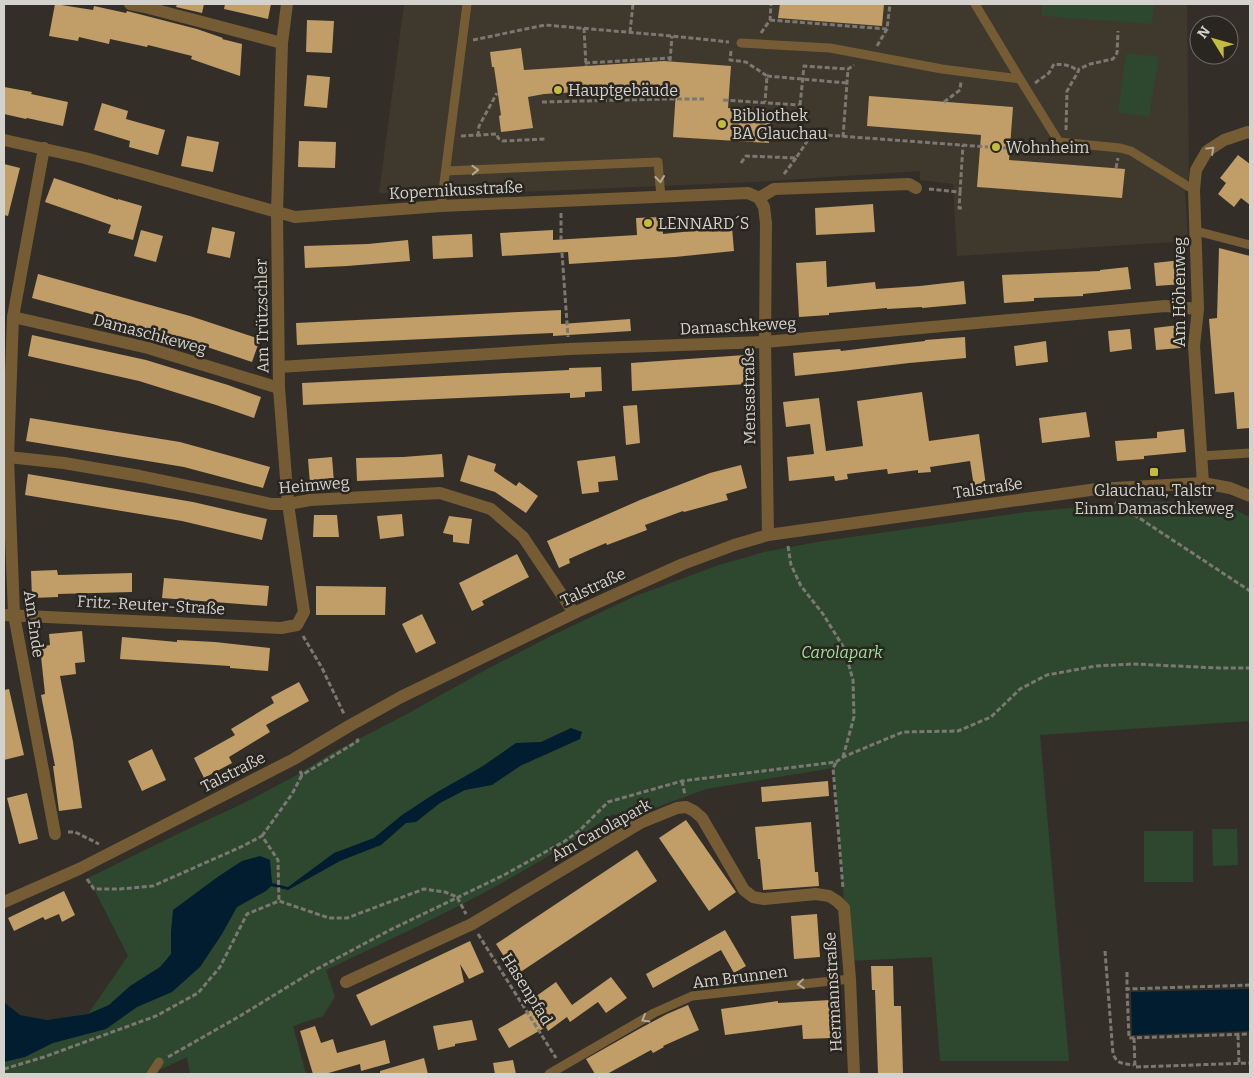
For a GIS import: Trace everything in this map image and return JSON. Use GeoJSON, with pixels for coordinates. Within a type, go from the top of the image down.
{"type":"FeatureCollection","features":[{"type":"Feature","properties":{"kind":"street"},"geometry":{"type":"LineString","coordinates":[[130,4],[282,43]]}},
{"type":"Feature","properties":{"kind":"street","name":"Am Trützschler"},"geometry":{"type":"LineString","coordinates":[[287,4],[282,43],[277,212],[278,388],[288,504],[304,612],[297,625]]}},
{"type":"Feature","properties":{"kind":"street","name":"Am Höhenweg"},"geometry":{"type":"LineString","coordinates":[[1203,483],[1194,346],[1198,309],[1194,190],[1196,170],[1207,151],[1224,140],[1250,132]]}},
{"type":"Feature","properties":{"kind":"street","name":"Kopernikusstraße"},"geometry":{"type":"LineString","coordinates":[[4,140],[85,158],[295,217],[441,206],[748,193],[759,198]]}},
{"type":"Feature","properties":{"kind":"street","name":"Am Ende"},"geometry":{"type":"LineString","coordinates":[[44,148],[13,317],[8,457],[9,615],[56,834]]}},
{"type":"Feature","properties":{"kind":"street"},"geometry":{"type":"LineString","coordinates":[[759,198],[774,189],[909,184],[916,188]]}},
{"type":"Feature","properties":{"kind":"street","name":"Mensastraße"},"geometry":{"type":"LineString","coordinates":[[759,198],[764,207],[766,224],[765,342],[768,535]]}},
{"type":"Feature","properties":{"kind":"street","name":"Damaschkeweg"},"geometry":{"type":"LineString","coordinates":[[279,367],[569,349],[765,342],[1165,306],[1198,309]]}},
{"type":"Feature","properties":{"kind":"street","name":"Damaschkeweg"},"geometry":{"type":"LineString","coordinates":[[13,317],[148,348],[278,388]]}},
{"type":"Feature","properties":{"kind":"street","name":"Heimweg"},"geometry":{"type":"LineString","coordinates":[[8,457],[64,463],[140,476],[271,504],[440,493],[491,509],[524,537],[574,613]]}},
{"type":"Feature","properties":{"kind":"street","name":"Talstraße"},"geometry":{"type":"LineString","coordinates":[[4,902],[79,869],[294,759],[401,697],[574,613],[683,564],[734,545],[768,535],[1097,490],[1203,483],[1230,488],[1250,496]]}},
{"type":"Feature","properties":{"kind":"street","name":"Fritz-Reuter-Straße"},"geometry":{"type":"LineString","coordinates":[[9,615],[281,628],[297,625]]}},
{"type":"Feature","properties":{"kind":"street","name":"Am Carolapark"},"geometry":{"type":"LineString","coordinates":[[346,982],[472,924],[640,823],[677,808],[686,807],[702,818],[744,890],[753,897],[764,900],[816,894],[829,896],[844,908]]}},
{"type":"Feature","properties":{"kind":"street","name":"Hermannstraße"},"geometry":{"type":"LineString","coordinates":[[844,908],[850,978],[854,1074]]}},
{"type":"Feature","properties":{"kind":"lane"},"geometry":{"type":"LineString","coordinates":[[441,206],[467,4]]}},
{"type":"Feature","properties":{"kind":"lane"},"geometry":{"type":"LineString","coordinates":[[975,4],[1059,142],[1120,148],[1132,151],[1194,190]]}},
{"type":"Feature","properties":{"kind":"lane"},"geometry":{"type":"LineString","coordinates":[[741,43],[830,48],[942,69],[1020,79]]}},
{"type":"Feature","properties":{"kind":"lane"},"geometry":{"type":"LineString","coordinates":[[446,171],[658,162],[661,197]]}},
{"type":"Feature","properties":{"kind":"lane"},"geometry":{"type":"LineString","coordinates":[[1196,231],[1250,245]]}},
{"type":"Feature","properties":{"kind":"lane"},"geometry":{"type":"LineString","coordinates":[[1201,456],[1250,453]]}},
{"type":"Feature","properties":{"kind":"lane","name":"Am Brunnen"},"geometry":{"type":"LineString","coordinates":[[549,1074],[654,1013],[692,996],[850,978]]}},
{"type":"Feature","properties":{"kind":"lane"},"geometry":{"type":"LineString","coordinates":[[151,1074],[158,1062]]}},
{"type":"Feature","properties":{"kind":"path"},"geometry":{"type":"LineString","coordinates":[[630,32],[633,4]]}},
{"type":"Feature","properties":{"kind":"path"},"geometry":{"type":"LineString","coordinates":[[771,4],[770,20],[887,29]]}},
{"type":"Feature","properties":{"kind":"path"},"geometry":{"type":"LineString","coordinates":[[871,56],[887,29],[890,4]]}},
{"type":"Feature","properties":{"kind":"path"},"geometry":{"type":"LineString","coordinates":[[463,42],[545,25],[732,42],[730,60],[746,62],[767,76],[847,83]]}},
{"type":"Feature","properties":{"kind":"path"},"geometry":{"type":"LineString","coordinates":[[584,28],[586,64],[670,60],[672,36]]}},
{"type":"Feature","properties":{"kind":"path"},"geometry":{"type":"LineString","coordinates":[[1066,143],[1067,91],[1071,82],[1080,69],[1090,64],[1114,59],[1117,53],[1118,31]]}},
{"type":"Feature","properties":{"kind":"path"},"geometry":{"type":"LineString","coordinates":[[1026,88],[1049,73],[1054,64],[1069,65],[1078,72]]}},
{"type":"Feature","properties":{"kind":"path"},"geometry":{"type":"LineString","coordinates":[[843,136],[848,69],[804,66],[798,133],[988,147]]}},
{"type":"Feature","properties":{"kind":"path"},"geometry":{"type":"LineString","coordinates":[[944,102],[960,90],[962,71]]}},
{"type":"Feature","properties":{"kind":"path"},"geometry":{"type":"LineString","coordinates":[[765,102],[767,76]]}},
{"type":"Feature","properties":{"kind":"path"},"geometry":{"type":"LineString","coordinates":[[478,136],[479,126],[497,93]]}},
{"type":"Feature","properties":{"kind":"path"},"geometry":{"type":"LineString","coordinates":[[542,102],[704,99]]}},
{"type":"Feature","properties":{"kind":"path"},"geometry":{"type":"LineString","coordinates":[[723,100],[800,105]]}},
{"type":"Feature","properties":{"kind":"path"},"geometry":{"type":"LineString","coordinates":[[450,137],[497,134],[498,138],[503,141],[544,139]]}},
{"type":"Feature","properties":{"kind":"path"},"geometry":{"type":"LineString","coordinates":[[788,169],[812,134]]}},
{"type":"Feature","properties":{"kind":"path"},"geometry":{"type":"LineString","coordinates":[[1003,148],[1047,146],[1056,137]]}},
{"type":"Feature","properties":{"kind":"path"},"geometry":{"type":"LineString","coordinates":[[963,145],[959,208],[964,208]]}},
{"type":"Feature","properties":{"kind":"path"},"geometry":{"type":"LineString","coordinates":[[741,163],[746,156],[796,158]]}},
{"type":"Feature","properties":{"kind":"path"},"geometry":{"type":"LineString","coordinates":[[1116,168],[1118,158]]}},
{"type":"Feature","properties":{"kind":"path"},"geometry":{"type":"LineString","coordinates":[[946,191],[960,192]]}},
{"type":"Feature","properties":{"kind":"path"},"geometry":{"type":"LineString","coordinates":[[561,201],[561,240]]}},
{"type":"Feature","properties":{"kind":"path"},"geometry":{"type":"LineString","coordinates":[[562,252],[569,349]]}},
{"type":"Feature","properties":{"kind":"path"},"geometry":{"type":"LineString","coordinates":[[1097,490],[1250,591]]}},
{"type":"Feature","properties":{"kind":"path"},"geometry":{"type":"LineString","coordinates":[[785,533],[792,565],[801,586],[823,614],[844,648],[853,680],[854,717],[843,757]]}},
{"type":"Feature","properties":{"kind":"path"},"geometry":{"type":"LineString","coordinates":[[297,625],[322,668],[349,726]]}},
{"type":"Feature","properties":{"kind":"path"},"geometry":{"type":"LineString","coordinates":[[836,762],[833,768],[844,908]]}},
{"type":"Feature","properties":{"kind":"path"},"geometry":{"type":"LineString","coordinates":[[79,869],[94,889],[120,890],[153,886],[262,836],[292,794],[302,775]]}},
{"type":"Feature","properties":{"kind":"path"},"geometry":{"type":"LineString","coordinates":[[56,834],[75,832],[88,837]]}},
{"type":"Feature","properties":{"kind":"path"},"geometry":{"type":"LineString","coordinates":[[262,836],[278,860],[279,900]]}},
{"type":"Feature","properties":{"kind":"path"},"geometry":{"type":"LineString","coordinates":[[4,1068],[44,1057],[156,1016],[198,994],[220,967],[247,914],[279,900],[329,918],[347,918],[424,889],[445,892],[457,897]]}},
{"type":"Feature","properties":{"kind":"path","name":"Hasenpfad"},"geometry":{"type":"LineString","coordinates":[[472,924],[561,1067]]}},
{"type":"Feature","properties":{"kind":"path"},"geometry":{"type":"LineString","coordinates":[[1105,951],[1113,1054],[1116,1060],[1121,1063],[1134,1065],[1135,1067],[1250,1063]]}},
{"type":"Feature","properties":{"kind":"path"},"geometry":{"type":"LineString","coordinates":[[1127,972],[1129,1038],[1250,1034]]}},
{"type":"Feature","properties":{"kind":"path"},"geometry":{"type":"LineString","coordinates":[[1127,989],[1250,985]]}},
{"type":"Feature","properties":{"kind":"path"},"geometry":{"type":"LineString","coordinates":[[1238,1035],[1239,1064]]}},
{"type":"Feature","properties":{"kind":"path"},"geometry":{"type":"LineString","coordinates":[[1134,1038],[1134,1065]]}},
{"type":"Feature","properties":{"kind":"shaded area"},"geometry":{"type":"Polygon","coordinates":[[[404,4],[1187,4],[1189,176],[1185,192],[1188,241],[957,256],[953,184],[920,180],[920,171],[754,182],[471,194],[427,192],[379,193],[404,4]]]}},
{"type":"Feature","properties":{"kind":"green space"},"geometry":{"type":"Polygon","coordinates":[[[1042,4],[1154,4],[1152,24],[1042,16],[1042,4]]]}},
{"type":"Feature","properties":{"kind":"green space"},"geometry":{"type":"Polygon","coordinates":[[[1126,54],[1159,56],[1149,117],[1118,112],[1126,54]]]}},
{"type":"Feature","properties":{"kind":"green space","name":"Carolapark"},"geometry":{"type":"Polygon","coordinates":[[[1197,501],[1231,508],[1250,517],[1250,721],[1040,735],[1069,1061],[940,1061],[932,957],[848,961],[836,786],[833,768],[706,789],[625,819],[613,814],[548,856],[485,892],[326,970],[335,997],[323,1016],[293,1026],[306,1074],[190,1074],[187,1057],[151,1074],[4,1074],[4,1002],[20,1015],[47,1020],[88,1014],[128,956],[94,889],[86,879],[244,803],[295,776],[330,754],[553,635],[633,597],[719,565],[764,552],[817,542],[1027,512],[1139,502],[1197,501]]]}},
{"type":"Feature","properties":{"kind":"green space"},"geometry":{"type":"Polygon","coordinates":[[[1212,829],[1237,829],[1238,865],[1213,866],[1212,829]]]}},
{"type":"Feature","properties":{"kind":"green space"},"geometry":{"type":"Polygon","coordinates":[[[1144,831],[1193,831],[1193,882],[1144,882],[1144,831]]]}},
{"type":"Feature","properties":{"kind":"water"},"geometry":{"type":"Polygon","coordinates":[[[571,728],[582,732],[580,739],[520,766],[492,785],[465,790],[440,803],[416,822],[406,823],[381,845],[340,861],[288,890],[271,886],[266,891],[237,907],[200,967],[172,992],[137,1007],[106,1029],[53,1043],[25,1057],[4,1062],[4,1002],[20,1015],[47,1020],[88,1014],[109,1005],[130,986],[160,967],[171,954],[173,910],[242,861],[260,856],[270,860],[272,883],[288,887],[334,853],[374,838],[402,815],[483,766],[516,743],[541,742],[571,728]]]}},
{"type":"Feature","properties":{"kind":"water"},"geometry":{"type":"Polygon","coordinates":[[[1250,989],[1250,1031],[1132,1035],[1131,992],[1250,989]]]}},
{"type":"Feature","properties":{"kind":"building"},"geometry":{"type":"Polygon","coordinates":[[[55,4],[93,10],[94,6],[126,13],[127,11],[197,29],[222,39],[242,44],[240,76],[191,59],[192,56],[148,45],[147,47],[110,39],[109,44],[79,37],[78,41],[49,36],[55,4]]]}},
{"type":"Feature","properties":{"kind":"building"},"geometry":{"type":"Polygon","coordinates":[[[177,4],[204,4],[202,13],[176,7],[177,4]]]}},
{"type":"Feature","properties":{"kind":"building"},"geometry":{"type":"Polygon","coordinates":[[[225,4],[271,4],[268,19],[224,9],[225,4]]]}},
{"type":"Feature","properties":{"kind":"building"},"geometry":{"type":"Polygon","coordinates":[[[780,4],[884,4],[882,26],[778,18],[780,4]]]}},
{"type":"Feature","properties":{"kind":"building"},"geometry":{"type":"Polygon","coordinates":[[[307,20],[334,21],[332,53],[306,52],[307,20]]]}},
{"type":"Feature","properties":{"kind":"building","name":"Hauptgebäude"},"geometry":{"type":"Polygon","coordinates":[[[521,48],[524,70],[664,61],[731,66],[728,108],[771,111],[769,143],[673,137],[676,90],[660,89],[660,87],[544,94],[528,97],[533,128],[501,132],[499,116],[501,115],[490,52],[521,48]]]}},
{"type":"Feature","properties":{"kind":"building"},"geometry":{"type":"Polygon","coordinates":[[[307,75],[330,77],[327,108],[304,106],[307,75]]]}},
{"type":"Feature","properties":{"kind":"building"},"geometry":{"type":"Polygon","coordinates":[[[4,87],[32,92],[31,94],[68,102],[63,126],[4,114],[4,87]]]}},
{"type":"Feature","properties":{"kind":"building","name":"Wohnheim"},"geometry":{"type":"Polygon","coordinates":[[[869,96],[1013,107],[1009,160],[1125,169],[1122,198],[977,187],[981,135],[867,126],[869,96]]]}},
{"type":"Feature","properties":{"kind":"building"},"geometry":{"type":"Polygon","coordinates":[[[102,103],[128,111],[126,119],[165,130],[158,155],[129,147],[130,141],[94,130],[102,103]]]}},
{"type":"Feature","properties":{"kind":"building"},"geometry":{"type":"Polygon","coordinates":[[[187,136],[219,142],[213,172],[181,166],[187,136]]]}},
{"type":"Feature","properties":{"kind":"building"},"geometry":{"type":"Polygon","coordinates":[[[299,141],[336,142],[335,168],[298,167],[299,141]]]}},
{"type":"Feature","properties":{"kind":"building"},"geometry":{"type":"Polygon","coordinates":[[[1238,155],[1250,164],[1250,205],[1241,198],[1234,207],[1218,194],[1226,183],[1220,178],[1238,155]]]}},
{"type":"Feature","properties":{"kind":"building"},"geometry":{"type":"Polygon","coordinates":[[[4,164],[20,168],[8,216],[4,215],[4,164]]]}},
{"type":"Feature","properties":{"kind":"building"},"geometry":{"type":"Polygon","coordinates":[[[54,178],[118,200],[142,206],[133,240],[108,233],[111,225],[45,202],[54,178]]]}},
{"type":"Feature","properties":{"kind":"building"},"geometry":{"type":"Polygon","coordinates":[[[873,204],[875,232],[816,235],[815,208],[873,204]]]}},
{"type":"Feature","properties":{"kind":"building"},"geometry":{"type":"Polygon","coordinates":[[[662,217],[663,234],[732,227],[734,251],[569,264],[568,252],[502,256],[500,233],[553,230],[553,240],[637,235],[636,218],[662,217]]]}},
{"type":"Feature","properties":{"kind":"building"},"geometry":{"type":"Polygon","coordinates":[[[212,227],[235,232],[230,258],[207,253],[212,227]]]}},
{"type":"Feature","properties":{"kind":"building"},"geometry":{"type":"Polygon","coordinates":[[[141,230],[163,236],[156,262],[134,256],[141,230]]]}},
{"type":"Feature","properties":{"kind":"building"},"geometry":{"type":"Polygon","coordinates":[[[472,234],[473,257],[433,259],[432,236],[472,234]]]}},
{"type":"Feature","properties":{"kind":"building"},"geometry":{"type":"Polygon","coordinates":[[[408,240],[410,261],[305,268],[304,246],[368,244],[408,240]]]}},
{"type":"Feature","properties":{"kind":"building"},"geometry":{"type":"Polygon","coordinates":[[[1219,248],[1250,256],[1250,428],[1237,429],[1234,392],[1215,394],[1209,319],[1217,318],[1219,248]]]}},
{"type":"Feature","properties":{"kind":"building"},"geometry":{"type":"Polygon","coordinates":[[[1181,260],[1183,284],[1156,286],[1154,263],[1181,260]]]}},
{"type":"Feature","properties":{"kind":"building"},"geometry":{"type":"Polygon","coordinates":[[[826,261],[827,287],[875,282],[876,289],[964,281],[966,304],[922,308],[887,308],[799,317],[796,263],[826,261]]]}},
{"type":"Feature","properties":{"kind":"building"},"geometry":{"type":"Polygon","coordinates":[[[1128,267],[1131,289],[1083,294],[1083,296],[1034,298],[1034,301],[1004,303],[1002,275],[1100,271],[1128,267]]]}},
{"type":"Feature","properties":{"kind":"building"},"geometry":{"type":"Polygon","coordinates":[[[38,274],[190,316],[260,339],[252,362],[183,339],[32,298],[38,274]]]}},
{"type":"Feature","properties":{"kind":"building"},"geometry":{"type":"Polygon","coordinates":[[[561,310],[561,324],[630,319],[631,331],[553,336],[553,333],[297,345],[296,323],[561,310]]]}},
{"type":"Feature","properties":{"kind":"building"},"geometry":{"type":"Polygon","coordinates":[[[1179,325],[1181,348],[1156,350],[1154,328],[1179,325]]]}},
{"type":"Feature","properties":{"kind":"building"},"geometry":{"type":"Polygon","coordinates":[[[1130,329],[1132,349],[1110,352],[1108,331],[1130,329]]]}},
{"type":"Feature","properties":{"kind":"building"},"geometry":{"type":"Polygon","coordinates":[[[32,335],[146,360],[261,397],[254,418],[139,381],[28,356],[32,335]]]}},
{"type":"Feature","properties":{"kind":"building"},"geometry":{"type":"Polygon","coordinates":[[[965,337],[966,358],[795,376],[793,353],[840,349],[841,351],[925,340],[965,337]]]}},
{"type":"Feature","properties":{"kind":"building"},"geometry":{"type":"Polygon","coordinates":[[[1046,341],[1048,362],[1016,366],[1014,346],[1046,341]]]}},
{"type":"Feature","properties":{"kind":"building"},"geometry":{"type":"Polygon","coordinates":[[[745,355],[747,384],[632,391],[631,363],[745,355]]]}},
{"type":"Feature","properties":{"kind":"building"},"geometry":{"type":"Polygon","coordinates":[[[601,367],[602,391],[585,392],[585,397],[570,398],[570,393],[303,405],[302,383],[601,367]]]}},
{"type":"Feature","properties":{"kind":"building"},"geometry":{"type":"Polygon","coordinates":[[[922,392],[929,441],[979,434],[986,486],[974,487],[970,461],[930,467],[931,472],[918,473],[918,470],[888,474],[887,469],[847,474],[848,479],[835,481],[834,476],[789,481],[787,457],[814,454],[810,424],[786,427],[783,402],[819,398],[826,451],[863,446],[857,401],[922,392]]]}},
{"type":"Feature","properties":{"kind":"building"},"geometry":{"type":"Polygon","coordinates":[[[637,405],[640,443],[626,445],[623,406],[637,405]]]}},
{"type":"Feature","properties":{"kind":"building"},"geometry":{"type":"Polygon","coordinates":[[[1086,412],[1090,437],[1042,443],[1039,418],[1086,412]]]}},
{"type":"Feature","properties":{"kind":"building"},"geometry":{"type":"Polygon","coordinates":[[[30,418],[180,442],[270,467],[263,488],[184,467],[26,441],[30,418]]]}},
{"type":"Feature","properties":{"kind":"building"},"geometry":{"type":"Polygon","coordinates":[[[1184,429],[1186,452],[1144,456],[1144,459],[1117,461],[1115,441],[1157,438],[1157,432],[1184,429]]]}},
{"type":"Feature","properties":{"kind":"building"},"geometry":{"type":"Polygon","coordinates":[[[442,454],[444,477],[357,481],[356,458],[442,454]]]}},
{"type":"Feature","properties":{"kind":"building"},"geometry":{"type":"Polygon","coordinates":[[[468,455],[496,464],[494,471],[516,486],[519,482],[538,496],[526,513],[495,492],[460,481],[468,455]]]}},
{"type":"Feature","properties":{"kind":"building"},"geometry":{"type":"Polygon","coordinates":[[[615,456],[618,480],[598,482],[599,492],[582,494],[577,461],[615,456]]]}},
{"type":"Feature","properties":{"kind":"building"},"geometry":{"type":"Polygon","coordinates":[[[332,457],[334,482],[310,484],[308,459],[332,457]]]}},
{"type":"Feature","properties":{"kind":"building"},"geometry":{"type":"Polygon","coordinates":[[[741,465],[747,488],[726,494],[728,500],[683,511],[645,525],[647,530],[587,551],[569,559],[570,563],[559,568],[547,541],[640,500],[710,473],[741,465]]]}},
{"type":"Feature","properties":{"kind":"building"},"geometry":{"type":"Polygon","coordinates":[[[28,474],[193,502],[267,519],[262,540],[182,521],[25,495],[28,474]]]}},
{"type":"Feature","properties":{"kind":"building"},"geometry":{"type":"Polygon","coordinates":[[[402,514],[404,536],[380,539],[377,516],[402,514]]]}},
{"type":"Feature","properties":{"kind":"building"},"geometry":{"type":"Polygon","coordinates":[[[314,515],[337,515],[339,537],[313,537],[314,515]]]}},
{"type":"Feature","properties":{"kind":"building"},"geometry":{"type":"Polygon","coordinates":[[[449,516],[472,519],[469,544],[453,542],[453,535],[443,533],[449,516]]]}},
{"type":"Feature","properties":{"kind":"building"},"geometry":{"type":"Polygon","coordinates":[[[517,554],[529,577],[482,601],[484,605],[472,611],[459,583],[517,554]]]}},
{"type":"Feature","properties":{"kind":"building"},"geometry":{"type":"Polygon","coordinates":[[[57,570],[58,575],[132,573],[132,592],[58,594],[58,597],[32,598],[31,571],[57,570]]]}},
{"type":"Feature","properties":{"kind":"building"},"geometry":{"type":"Polygon","coordinates":[[[164,578],[269,586],[267,606],[162,598],[164,578]]]}},
{"type":"Feature","properties":{"kind":"building"},"geometry":{"type":"Polygon","coordinates":[[[316,586],[386,587],[385,615],[316,615],[316,586]]]}},
{"type":"Feature","properties":{"kind":"building"},"geometry":{"type":"Polygon","coordinates":[[[422,614],[436,643],[416,653],[402,624],[422,614]]]}},
{"type":"Feature","properties":{"kind":"building"},"geometry":{"type":"Polygon","coordinates":[[[82,631],[85,662],[75,663],[76,674],[60,676],[73,742],[82,808],[59,811],[53,766],[55,766],[41,695],[45,694],[40,647],[50,645],[49,634],[82,631]]]}},
{"type":"Feature","properties":{"kind":"building"},"geometry":{"type":"Polygon","coordinates":[[[122,637],[177,642],[177,640],[215,642],[270,648],[268,671],[230,668],[230,666],[120,659],[122,637]]]}},
{"type":"Feature","properties":{"kind":"building"},"geometry":{"type":"Polygon","coordinates":[[[299,682],[309,701],[266,725],[270,732],[229,757],[232,763],[204,778],[194,758],[235,735],[231,729],[274,703],[271,697],[299,682]]]}},
{"type":"Feature","properties":{"kind":"building"},"geometry":{"type":"Polygon","coordinates":[[[9,689],[24,755],[4,760],[4,690],[9,689]]]}},
{"type":"Feature","properties":{"kind":"building"},"geometry":{"type":"Polygon","coordinates":[[[152,749],[166,780],[142,791],[128,761],[152,749]]]}},
{"type":"Feature","properties":{"kind":"building"},"geometry":{"type":"Polygon","coordinates":[[[828,781],[829,796],[762,802],[761,787],[828,781]]]}},
{"type":"Feature","properties":{"kind":"building"},"geometry":{"type":"Polygon","coordinates":[[[27,793],[38,839],[19,844],[7,798],[27,793]]]}},
{"type":"Feature","properties":{"kind":"building"},"geometry":{"type":"Polygon","coordinates":[[[686,820],[736,892],[709,911],[659,838],[686,820]]]}},
{"type":"Feature","properties":{"kind":"building"},"geometry":{"type":"Polygon","coordinates":[[[811,822],[815,872],[818,872],[819,886],[763,890],[755,827],[811,822]]]}},
{"type":"Feature","properties":{"kind":"building"},"geometry":{"type":"Polygon","coordinates":[[[637,850],[657,881],[516,975],[496,944],[637,850]]]}},
{"type":"Feature","properties":{"kind":"building"},"geometry":{"type":"Polygon","coordinates":[[[64,891],[75,915],[62,922],[59,914],[45,920],[43,917],[14,931],[8,918],[64,891]]]}},
{"type":"Feature","properties":{"kind":"building"},"geometry":{"type":"Polygon","coordinates":[[[817,914],[820,957],[794,959],[791,916],[817,914]]]}},
{"type":"Feature","properties":{"kind":"building"},"geometry":{"type":"Polygon","coordinates":[[[725,930],[746,966],[734,973],[721,950],[653,988],[646,974],[725,930]]]}},
{"type":"Feature","properties":{"kind":"building"},"geometry":{"type":"Polygon","coordinates":[[[470,941],[484,972],[469,979],[460,964],[464,982],[371,1026],[356,995],[470,941]]]}},
{"type":"Feature","properties":{"kind":"building"},"geometry":{"type":"Polygon","coordinates":[[[871,966],[893,966],[894,1006],[901,1006],[903,1074],[878,1074],[875,990],[872,990],[871,966]]]}},
{"type":"Feature","properties":{"kind":"building"},"geometry":{"type":"Polygon","coordinates":[[[611,977],[627,998],[606,1013],[598,1002],[570,1022],[567,1017],[548,1031],[546,1027],[509,1048],[498,1029],[533,1009],[528,1002],[556,982],[572,1005],[611,977]]]}},
{"type":"Feature","properties":{"kind":"building"},"geometry":{"type":"Polygon","coordinates":[[[830,1000],[832,1038],[803,1039],[802,1025],[725,1035],[721,1009],[778,1001],[778,1003],[830,1000]]]}},
{"type":"Feature","properties":{"kind":"building"},"geometry":{"type":"Polygon","coordinates":[[[688,1005],[699,1030],[663,1046],[653,1053],[651,1050],[607,1074],[595,1074],[586,1059],[667,1014],[688,1005]]]}},
{"type":"Feature","properties":{"kind":"building"},"geometry":{"type":"Polygon","coordinates":[[[472,1020],[477,1040],[455,1044],[455,1046],[438,1050],[433,1026],[472,1020]]]}},
{"type":"Feature","properties":{"kind":"building"},"geometry":{"type":"Polygon","coordinates":[[[315,1026],[321,1043],[333,1039],[337,1053],[385,1040],[390,1063],[361,1071],[360,1064],[325,1074],[313,1074],[300,1031],[315,1026]]]}},
{"type":"Feature","properties":{"kind":"building"},"geometry":{"type":"Polygon","coordinates":[[[424,1058],[428,1074],[380,1074],[380,1071],[424,1058]]]}},
{"type":"Feature","properties":{"kind":"building"},"geometry":{"type":"Polygon","coordinates":[[[513,1060],[516,1074],[495,1074],[493,1063],[513,1060]]]}},
{"type":"Feature","properties":{"kind":"place","name":"Hauptgebäude"},"geometry":{"type":"Point","coordinates":[558,90]}},
{"type":"Feature","properties":{"kind":"place","name":"Bibliothek BA Glauchau"},"geometry":{"type":"Point","coordinates":[722,124]}},
{"type":"Feature","properties":{"kind":"place","name":"Wohnheim"},"geometry":{"type":"Point","coordinates":[996,147]}},
{"type":"Feature","properties":{"kind":"place","name":"LENNARD´S"},"geometry":{"type":"Point","coordinates":[648,223]}},
{"type":"Feature","properties":{"kind":"place","name":"Glauchau, Talstr Einm Damaschkeweg"},"geometry":{"type":"Point","coordinates":[1154,472]}}]}
